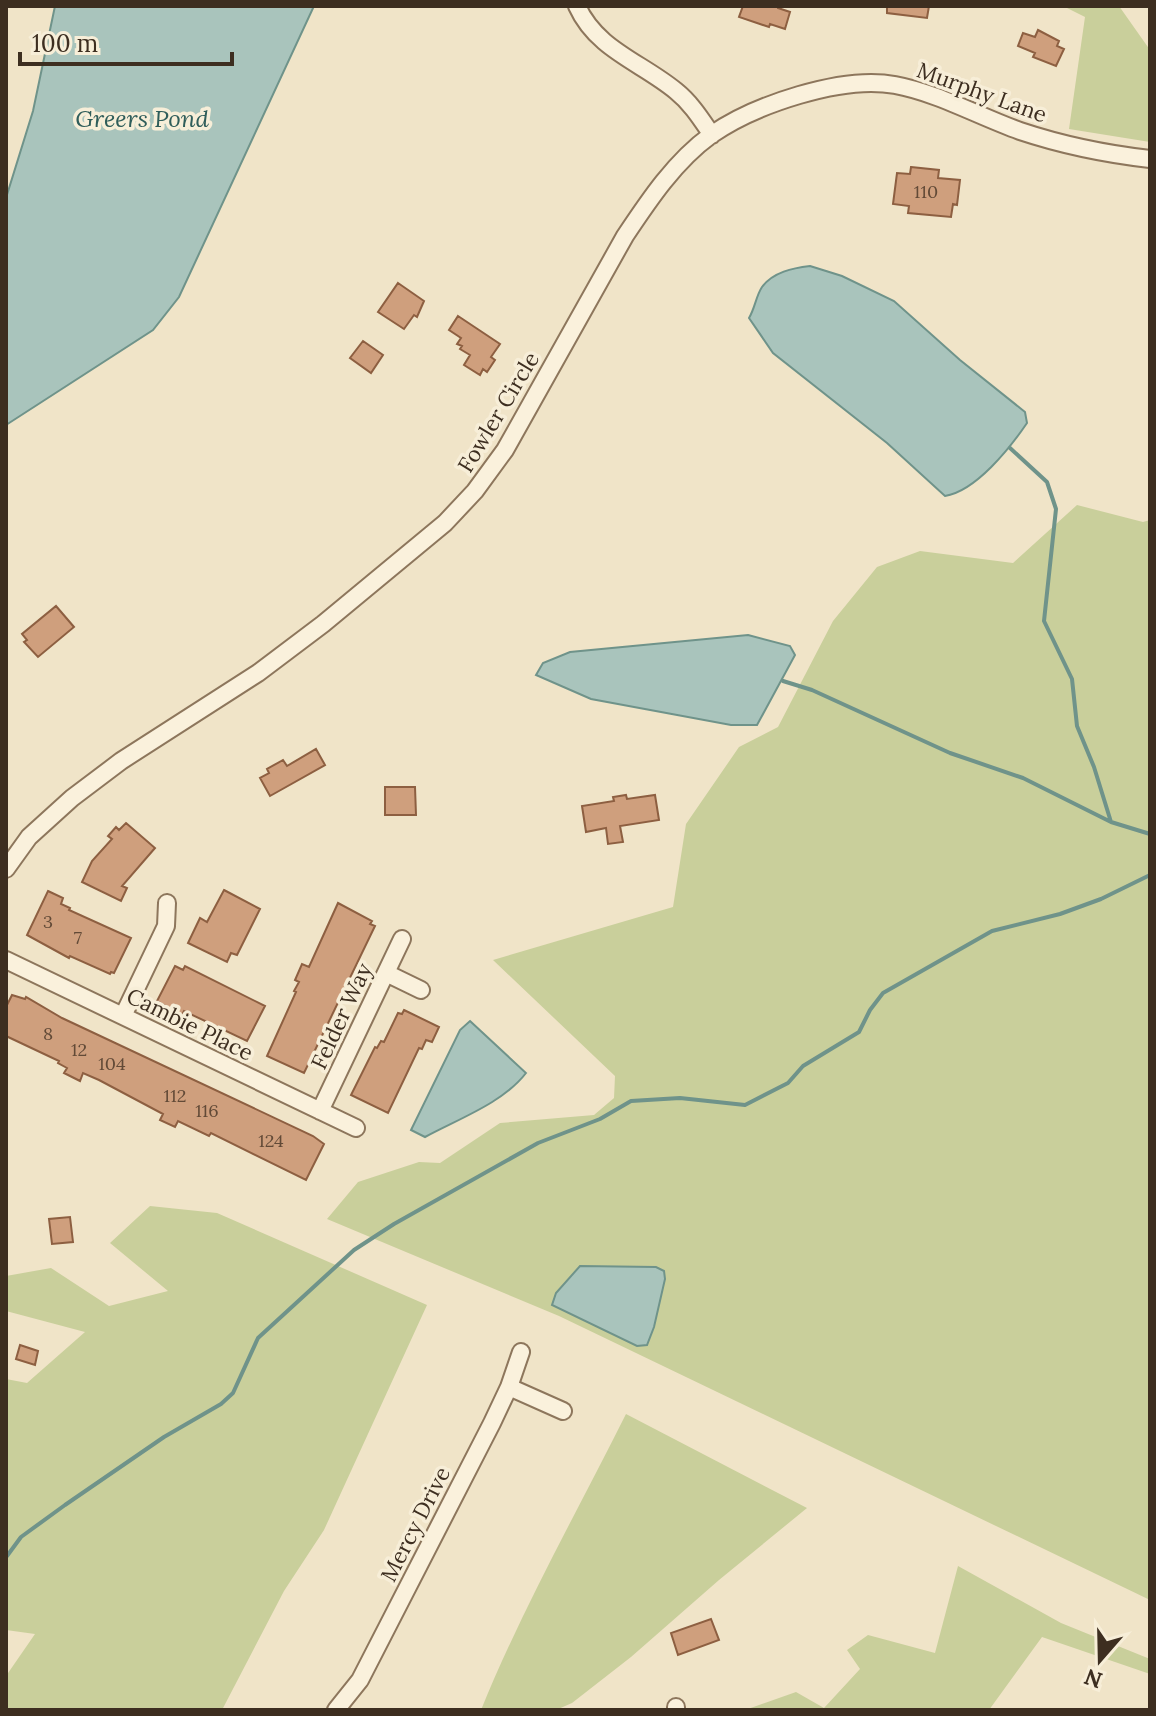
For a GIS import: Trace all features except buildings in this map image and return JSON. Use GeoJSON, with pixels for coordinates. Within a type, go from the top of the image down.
{"type":"FeatureCollection","features":[{"type":"Feature","properties":{"kind":"street"},"geometry":{"type":"LineString","coordinates":[[577,6],[601,40],[676,91],[712,135]]}},
{"type":"Feature","properties":{"kind":"street","name":"Murphy Lane"},"geometry":{"type":"LineString","coordinates":[[712,135],[806,93],[857,82],[879,83],[915,90],[1057,142],[1150,159]]}},
{"type":"Feature","properties":{"kind":"street","name":"Fowler Circle"},"geometry":{"type":"LineString","coordinates":[[6,869],[29,837],[72,798],[121,761],[258,673],[323,624],[445,523],[475,491],[505,450],[645,204],[685,158],[712,135]]}},
{"type":"Feature","properties":{"kind":"street"},"geometry":{"type":"LineString","coordinates":[[123,1016],[166,926],[167,903]]}},
{"type":"Feature","properties":{"kind":"street","name":"Felder Way"},"geometry":{"type":"LineString","coordinates":[[320,1111],[402,939]]}},
{"type":"Feature","properties":{"kind":"street","name":"Cambie Place"},"geometry":{"type":"LineString","coordinates":[[6,960],[356,1128]]}},
{"type":"Feature","properties":{"kind":"street"},"geometry":{"type":"LineString","coordinates":[[386,973],[421,990]]}},
{"type":"Feature","properties":{"kind":"street","name":"Mercy Drive"},"geometry":{"type":"LineString","coordinates":[[336,1710],[360,1680],[509,1387],[521,1352]]}},
{"type":"Feature","properties":{"kind":"street"},"geometry":{"type":"LineString","coordinates":[[509,1387],[563,1411]]}},
{"type":"Feature","properties":{"kind":"green space"},"geometry":{"type":"Polygon","coordinates":[[[1063,6],[1119,6],[1150,50],[1150,142],[1069,129],[1085,17],[1063,6]]]}},
{"type":"Feature","properties":{"kind":"green space"},"geometry":{"type":"Polygon","coordinates":[[[1077,505],[1143,522],[1150,520],[1150,1600],[559,1316],[327,1219],[358,1182],[419,1162],[440,1163],[500,1123],[594,1115],[614,1098],[615,1076],[493,960],[673,907],[686,824],[739,747],[778,727],[833,621],[877,567],[920,551],[1013,563],[1077,505]]]}},
{"type":"Feature","properties":{"kind":"green space"},"geometry":{"type":"Polygon","coordinates":[[[150,1206],[217,1213],[427,1305],[324,1530],[284,1591],[222,1710],[6,1710],[6,1676],[35,1634],[6,1630],[6,1379],[27,1383],[85,1332],[6,1311],[6,1276],[51,1268],[109,1306],[168,1291],[110,1243],[150,1206]]]}},
{"type":"Feature","properties":{"kind":"green space"},"geometry":{"type":"Polygon","coordinates":[[[626,1414],[807,1508],[572,1703],[556,1710],[481,1710],[532,1598],[626,1414]]]}},
{"type":"Feature","properties":{"kind":"green space"},"geometry":{"type":"Polygon","coordinates":[[[958,1566],[1061,1623],[1150,1659],[1150,1674],[1042,1637],[989,1710],[745,1710],[796,1692],[824,1708],[860,1669],[847,1650],[868,1635],[935,1653],[958,1566]]]}},
{"type":"Feature","properties":{"kind":"water","name":"Greers Pond"},"geometry":{"type":"Polygon","coordinates":[[[55,6],[314,6],[179,297],[153,330],[6,425],[6,198],[33,111],[55,6]]]}},
{"type":"Feature","properties":{"kind":"water"},"geometry":{"type":"Polygon","coordinates":[[[810,266],[842,276],[894,301],[1025,412],[1027,423],[1002,456],[980,477],[945,496],[887,443],[773,353],[749,318],[758,294],[778,274],[810,266]]]}},
{"type":"Feature","properties":{"kind":"water"},"geometry":{"type":"Polygon","coordinates":[[[748,635],[790,646],[795,655],[757,725],[731,725],[591,699],[536,675],[543,663],[570,652],[748,635]]]}},
{"type":"Feature","properties":{"kind":"water"},"geometry":{"type":"Polygon","coordinates":[[[470,1021],[526,1073],[493,1102],[425,1137],[411,1130],[460,1030],[470,1021]]]}},
{"type":"Feature","properties":{"kind":"water"},"geometry":{"type":"Polygon","coordinates":[[[580,1266],[656,1267],[664,1271],[654,1327],[647,1345],[637,1346],[552,1305],[556,1293],[580,1266]]]}},
{"type":"Feature","properties":{"kind":"waterway"},"geometry":{"type":"LineString","coordinates":[[1010,448],[1047,482],[1056,509],[1044,621],[1072,679],[1077,726],[1111,822]]}},
{"type":"Feature","properties":{"kind":"waterway"},"geometry":{"type":"LineString","coordinates":[[783,681],[812,690],[950,753],[1023,778],[1111,822],[1150,834]]}},
{"type":"Feature","properties":{"kind":"waterway"},"geometry":{"type":"LineString","coordinates":[[7,1556],[21,1537],[65,1505],[164,1437],[221,1404],[233,1393],[258,1338],[354,1250],[394,1224],[538,1143],[600,1119],[631,1101],[680,1098],[745,1105],[788,1083],[803,1066],[859,1032],[883,993],[992,931],[1060,914],[1101,899],[1150,875]]}}]}
